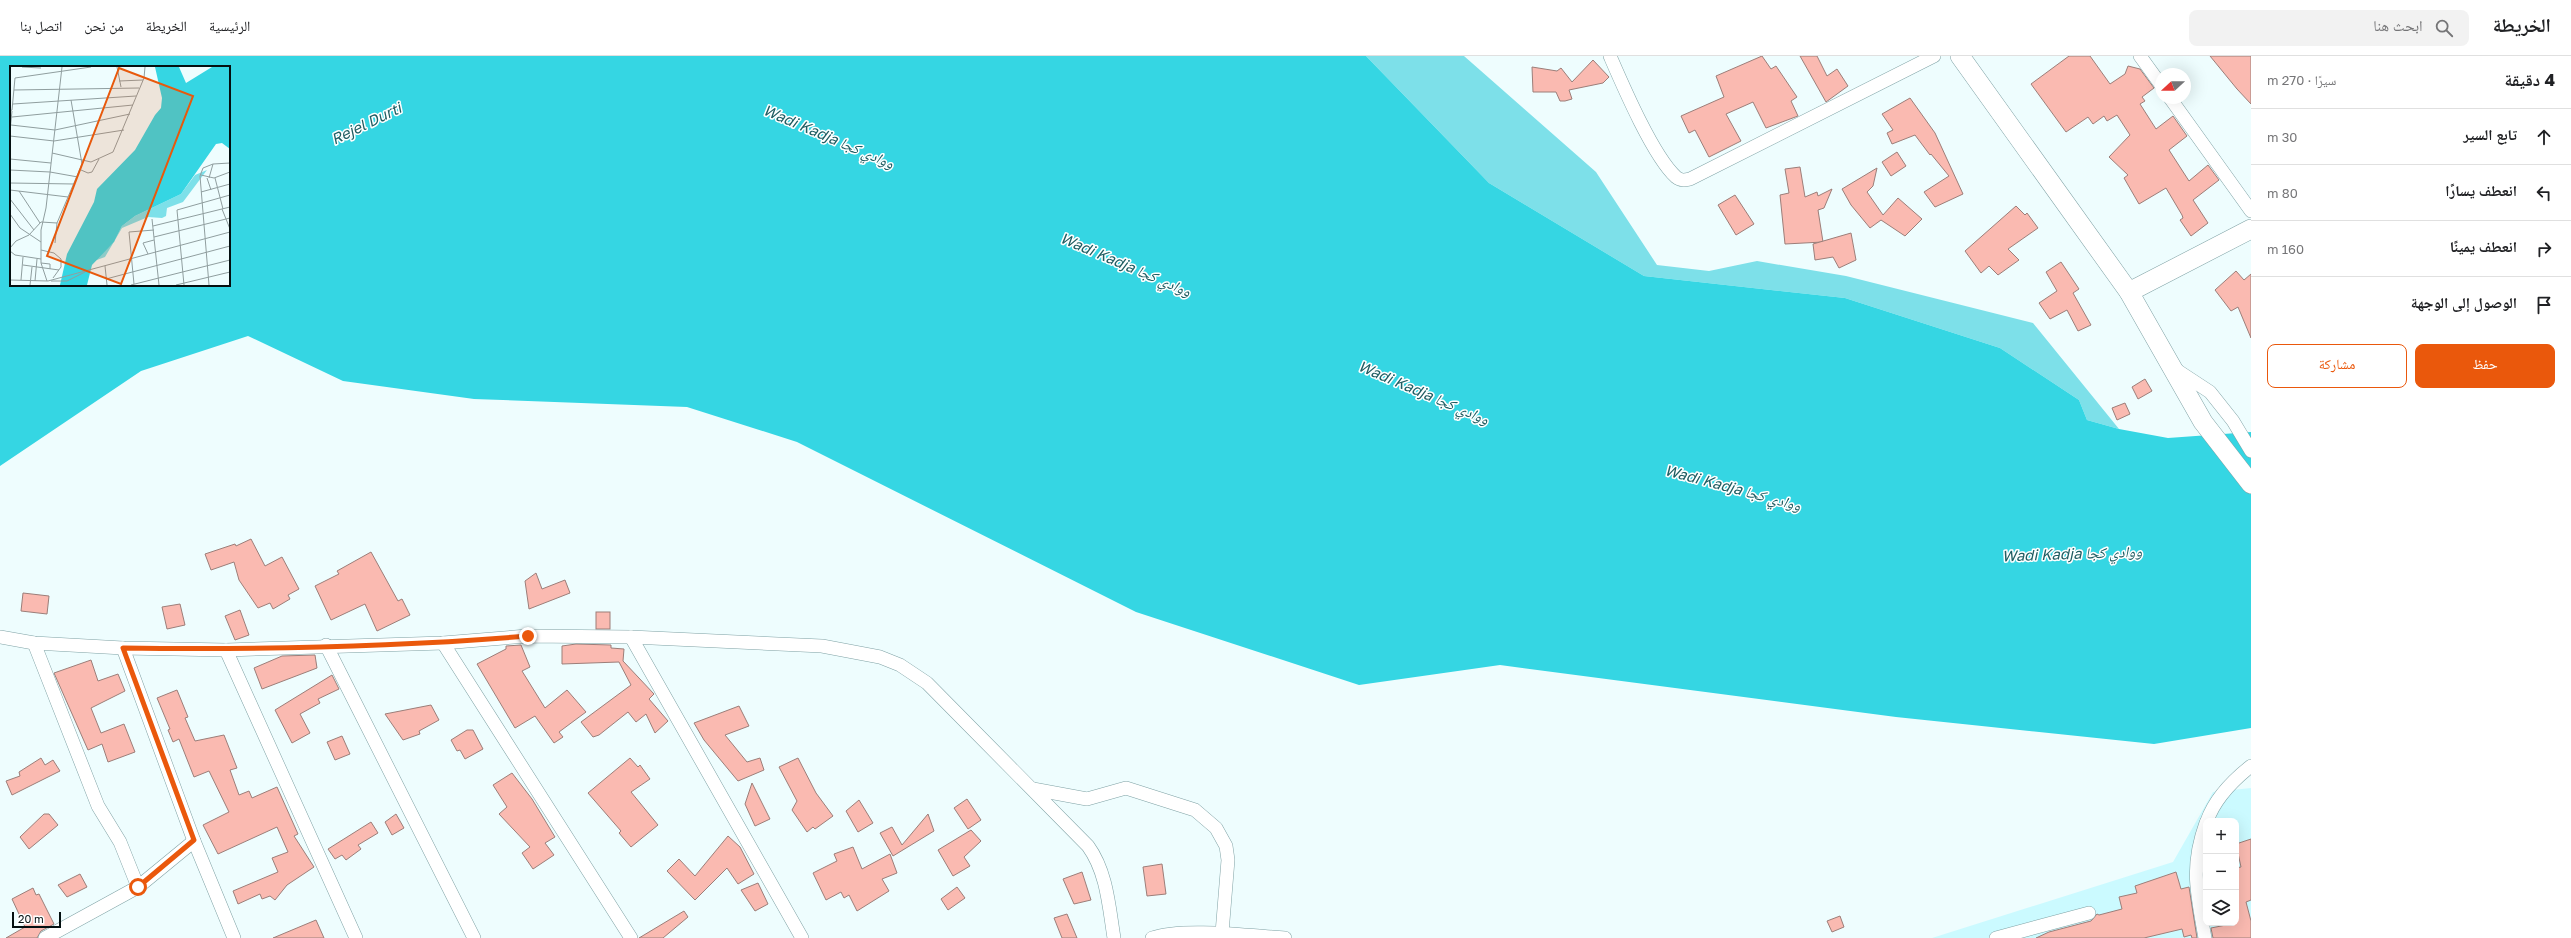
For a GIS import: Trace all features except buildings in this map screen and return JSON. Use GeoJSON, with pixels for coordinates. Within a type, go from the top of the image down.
{"type":"FeatureCollection","features":[{"type":"Feature","properties":{"kind":"main road"},"geometry":{"type":"LineString","coordinates":[[1960,56],[2129,292],[2203,422],[2251,484]]}},
{"type":"Feature","properties":{"kind":"main road"},"geometry":{"type":"LineString","coordinates":[[2129,292],[2251,229]]}},
{"type":"Feature","properties":{"kind":"street"},"geometry":{"type":"LineString","coordinates":[[1610,56],[1644,127],[1665,162],[1676,177],[1682,180],[1690,179],[1934,56]]}},
{"type":"Feature","properties":{"kind":"street"},"geometry":{"type":"LineString","coordinates":[[2140,56],[2155,77]]}},
{"type":"Feature","properties":{"kind":"street"},"geometry":{"type":"LineString","coordinates":[[2174,104],[2251,211]]}},
{"type":"Feature","properties":{"kind":"street"},"geometry":{"type":"LineString","coordinates":[[2171,366],[2210,392],[2251,451]]}},
{"type":"Feature","properties":{"kind":"street"},"geometry":{"type":"LineString","coordinates":[[0,637],[34,643],[123,648],[226,650],[326,645],[443,643],[528,636],[631,637],[822,646],[880,657],[900,665],[927,683],[1088,846],[1098,859],[1103,877],[1114,938]]}},
{"type":"Feature","properties":{"kind":"street"},"geometry":{"type":"LineString","coordinates":[[631,637],[802,938]]}},
{"type":"Feature","properties":{"kind":"street"},"geometry":{"type":"LineString","coordinates":[[34,643],[98,806],[120,842],[138,887]]}},
{"type":"Feature","properties":{"kind":"street"},"geometry":{"type":"LineString","coordinates":[[443,643],[631,938]]}},
{"type":"Feature","properties":{"kind":"street"},"geometry":{"type":"LineString","coordinates":[[326,645],[474,938]]}},
{"type":"Feature","properties":{"kind":"street"},"geometry":{"type":"LineString","coordinates":[[123,648],[194,840],[234,938]]}},
{"type":"Feature","properties":{"kind":"street"},"geometry":{"type":"LineString","coordinates":[[226,650],[356,938]]}},
{"type":"Feature","properties":{"kind":"street"},"geometry":{"type":"LineString","coordinates":[[2208,818],[2211,810],[2233,780],[2251,766]]}},
{"type":"Feature","properties":{"kind":"street"},"geometry":{"type":"LineString","coordinates":[[1033,789],[1087,799],[1126,788],[1195,810],[1216,828],[1226,846],[1228,860],[1222,933]]}},
{"type":"Feature","properties":{"kind":"street"},"geometry":{"type":"LineString","coordinates":[[2203,831],[2198,846],[2195,880],[2204,938]]}},
{"type":"Feature","properties":{"kind":"street"},"geometry":{"type":"LineString","coordinates":[[45,938],[138,887],[194,840]]}},
{"type":"Feature","properties":{"kind":"street"},"geometry":{"type":"LineString","coordinates":[[1996,938],[2089,913]]}},
{"type":"Feature","properties":{"kind":"street"},"geometry":{"type":"LineString","coordinates":[[1152,938],[1222,933],[1285,938]]}},
{"type":"Feature","properties":{"kind":"shaded area"},"geometry":{"type":"Polygon","coordinates":[[[1366,56],[1464,56],[1596,172],[1657,265],[1709,271],[1757,261],[1846,276],[2033,323],[2119,429],[2087,420],[2079,400],[2000,348],[1845,298],[1644,276],[1489,183],[1366,56]]]}},
{"type":"Feature","properties":{"kind":"shaded area"},"geometry":{"type":"Polygon","coordinates":[[[2251,788],[2251,938],[1932,938],[2173,862],[2213,792],[2251,788]]]}},
{"type":"Feature","properties":{"kind":"water"},"geometry":{"type":"Polygon","coordinates":[[[0,56],[1366,56],[1489,183],[1644,276],[1845,298],[2000,348],[2079,400],[2087,420],[2119,429],[2168,438],[2251,432],[2251,728],[2154,744],[1896,717],[1500,665],[1359,685],[1136,612],[797,442],[687,407],[474,399],[343,381],[248,336],[141,371],[0,466],[0,56]]]}},
{"type":"Feature","properties":{"kind":"route"},"geometry":{"type":"LineString","coordinates":[[138,887],[194,840],[123,648],[226,650],[326,645],[443,643],[528,636]]}},
{"type":"Feature","properties":{"kind":"water label","name":"Rejel Durti"},"geometry":{"type":"Point","coordinates":[366,123]}},
{"type":"Feature","properties":{"kind":"water label","name":"Wadi Kadja ووادي كجا"},"geometry":{"type":"Point","coordinates":[829,136]}},
{"type":"Feature","properties":{"kind":"water label","name":"Wadi Kadja ووادي كجا"},"geometry":{"type":"Point","coordinates":[1126,264]}},
{"type":"Feature","properties":{"kind":"water label","name":"Wadi Kadja ووادي كجا"},"geometry":{"type":"Point","coordinates":[1424,392]}},
{"type":"Feature","properties":{"kind":"water label","name":"Wadi Kadja ووادي كجا"},"geometry":{"type":"Point","coordinates":[1733,487]}},
{"type":"Feature","properties":{"kind":"water label","name":"Wadi Kadja ووادي كجا"},"geometry":{"type":"Point","coordinates":[2072,553]}}]}
